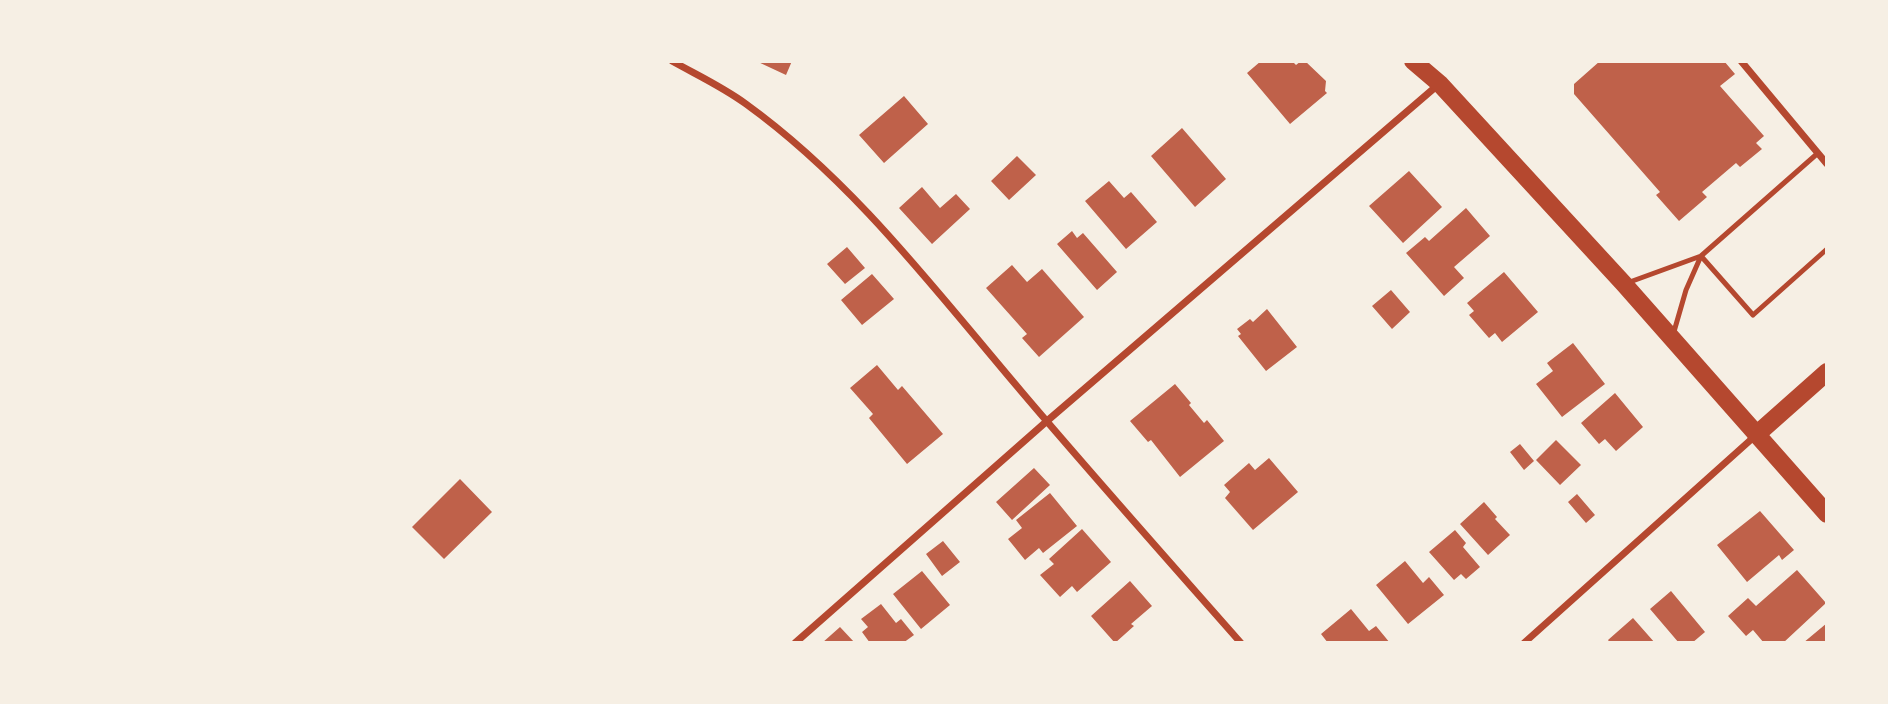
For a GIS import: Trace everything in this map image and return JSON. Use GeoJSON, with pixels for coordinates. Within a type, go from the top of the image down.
{"type":"FeatureCollection","features":[{"type":"Feature","properties":{"kind":"main road"},"geometry":{"type":"LineString","coordinates":[[1413,61],[1440,84],[1624,284],[1827,514]]}},
{"type":"Feature","properties":{"kind":"main road"},"geometry":{"type":"LineString","coordinates":[[1755,435],[1827,372]]}},
{"type":"Feature","properties":{"kind":"street"},"geometry":{"type":"LineString","coordinates":[[672,61],[743,102],[778,128],[880,225],[1241,643]]}},
{"type":"Feature","properties":{"kind":"street"},"geometry":{"type":"LineString","coordinates":[[1741,61],[1827,164]]}},
{"type":"Feature","properties":{"kind":"street"},"geometry":{"type":"LineString","coordinates":[[795,643],[1047,421],[1440,84]]}},
{"type":"Feature","properties":{"kind":"street"},"geometry":{"type":"LineString","coordinates":[[1524,643],[1755,435]]}},
{"type":"Feature","properties":{"kind":"lane"},"geometry":{"type":"LineString","coordinates":[[1624,284],[1701,256],[1818,153]]}},
{"type":"Feature","properties":{"kind":"lane"},"geometry":{"type":"LineString","coordinates":[[1701,256],[1753,315],[1827,248]]}},
{"type":"Feature","properties":{"kind":"lane"},"geometry":{"type":"LineString","coordinates":[[1672,340],[1686,290],[1701,256]]}},
{"type":"Feature","properties":{"kind":"building"},"geometry":{"type":"Polygon","coordinates":[[[756,61],[792,61],[786,75],[756,61]]]}},
{"type":"Feature","properties":{"kind":"building"},"geometry":{"type":"Polygon","coordinates":[[[1261,61],[1292,61],[1296,65],[1305,61],[1326,81],[1327,93],[1290,124],[1247,73],[1261,61]]]}},
{"type":"Feature","properties":{"kind":"building"},"geometry":{"type":"Polygon","coordinates":[[[1600,61],[1724,61],[1735,74],[1720,86],[1764,136],[1756,143],[1762,149],[1740,167],[1736,163],[1702,192],[1707,197],[1679,221],[1656,195],[1660,192],[1574,94],[1574,84],[1600,61]]]}},
{"type":"Feature","properties":{"kind":"building"},"geometry":{"type":"Polygon","coordinates":[[[904,96],[928,124],[884,163],[859,135],[904,96]]]}},
{"type":"Feature","properties":{"kind":"building"},"geometry":{"type":"Polygon","coordinates":[[[1182,128],[1226,179],[1195,207],[1151,156],[1182,128]]]}},
{"type":"Feature","properties":{"kind":"building"},"geometry":{"type":"Polygon","coordinates":[[[1017,156],[1036,175],[1009,200],[991,181],[1017,156]]]}},
{"type":"Feature","properties":{"kind":"building"},"geometry":{"type":"Polygon","coordinates":[[[1409,171],[1442,207],[1403,243],[1369,206],[1409,171]]]}},
{"type":"Feature","properties":{"kind":"building"},"geometry":{"type":"Polygon","coordinates":[[[1109,181],[1124,198],[1131,192],[1157,222],[1126,249],[1085,201],[1109,181]]]}},
{"type":"Feature","properties":{"kind":"building"},"geometry":{"type":"Polygon","coordinates":[[[922,187],[940,208],[956,194],[970,209],[932,244],[899,208],[922,187]]]}},
{"type":"Feature","properties":{"kind":"building"},"geometry":{"type":"Polygon","coordinates":[[[1466,208],[1490,236],[1454,267],[1464,278],[1444,296],[1406,253],[1425,237],[1429,241],[1466,208]]]}},
{"type":"Feature","properties":{"kind":"building"},"geometry":{"type":"Polygon","coordinates":[[[1072,231],[1077,238],[1083,233],[1117,272],[1097,290],[1057,244],[1072,231]]]}},
{"type":"Feature","properties":{"kind":"building"},"geometry":{"type":"Polygon","coordinates":[[[847,247],[865,268],[845,284],[827,264],[847,247]]]}},
{"type":"Feature","properties":{"kind":"building"},"geometry":{"type":"Polygon","coordinates":[[[1012,265],[1027,282],[1042,269],[1084,317],[1039,357],[1022,338],[1027,334],[986,288],[1012,265]]]}},
{"type":"Feature","properties":{"kind":"building"},"geometry":{"type":"Polygon","coordinates":[[[1504,272],[1538,312],[1502,342],[1495,333],[1489,338],[1469,315],[1474,311],[1467,303],[1504,272]]]}},
{"type":"Feature","properties":{"kind":"building"},"geometry":{"type":"Polygon","coordinates":[[[872,274],[894,299],[862,325],[841,300],[872,274]]]}},
{"type":"Feature","properties":{"kind":"building"},"geometry":{"type":"Polygon","coordinates":[[[1391,290],[1410,312],[1392,329],[1372,306],[1391,290]]]}},
{"type":"Feature","properties":{"kind":"building"},"geometry":{"type":"Polygon","coordinates":[[[1267,309],[1297,347],[1266,371],[1238,336],[1241,334],[1237,329],[1250,319],[1253,322],[1267,309]]]}},
{"type":"Feature","properties":{"kind":"building"},"geometry":{"type":"Polygon","coordinates":[[[1573,343],[1605,384],[1562,417],[1536,384],[1553,371],[1547,363],[1573,343]]]}},
{"type":"Feature","properties":{"kind":"building"},"geometry":{"type":"Polygon","coordinates":[[[877,365],[898,390],[902,386],[943,434],[907,464],[869,418],[873,414],[850,388],[877,365]]]}},
{"type":"Feature","properties":{"kind":"building"},"geometry":{"type":"Polygon","coordinates":[[[1175,384],[1204,423],[1207,420],[1224,441],[1180,477],[1151,440],[1148,442],[1130,421],[1175,384]]]}},
{"type":"Feature","properties":{"kind":"building"},"geometry":{"type":"Polygon","coordinates":[[[1615,393],[1643,427],[1616,451],[1605,439],[1599,444],[1581,423],[1615,393]]]}},
{"type":"Feature","properties":{"kind":"building"},"geometry":{"type":"Polygon","coordinates":[[[1556,440],[1581,465],[1560,485],[1536,460],[1556,440]]]}},
{"type":"Feature","properties":{"kind":"building"},"geometry":{"type":"Polygon","coordinates":[[[1520,444],[1534,461],[1524,470],[1510,452],[1520,444]]]}},
{"type":"Feature","properties":{"kind":"building"},"geometry":{"type":"Polygon","coordinates":[[[1269,458],[1298,492],[1253,530],[1225,498],[1230,492],[1224,485],[1249,463],[1255,470],[1269,458]]]}},
{"type":"Feature","properties":{"kind":"building"},"geometry":{"type":"Polygon","coordinates":[[[1034,468],[1050,485],[1012,520],[996,502],[1034,468]]]}},
{"type":"Feature","properties":{"kind":"building"},"geometry":{"type":"Polygon","coordinates":[[[460,479],[492,512],[444,559],[412,527],[460,479]]]}},
{"type":"Feature","properties":{"kind":"building"},"geometry":{"type":"Polygon","coordinates":[[[1050,493],[1077,526],[1043,553],[1039,548],[1025,560],[1008,539],[1022,528],[1016,520],[1050,493]]]}},
{"type":"Feature","properties":{"kind":"building"},"geometry":{"type":"Polygon","coordinates":[[[1577,494],[1595,515],[1586,523],[1568,502],[1577,494]]]}},
{"type":"Feature","properties":{"kind":"building"},"geometry":{"type":"Polygon","coordinates":[[[1484,502],[1510,535],[1488,555],[1460,524],[1484,502]]]}},
{"type":"Feature","properties":{"kind":"building"},"geometry":{"type":"Polygon","coordinates":[[[1760,511],[1794,550],[1782,560],[1779,555],[1747,582],[1717,545],[1760,511]]]}},
{"type":"Feature","properties":{"kind":"building"},"geometry":{"type":"Polygon","coordinates":[[[1082,529],[1111,562],[1077,592],[1072,586],[1060,597],[1040,575],[1054,564],[1049,559],[1082,529]]]}},
{"type":"Feature","properties":{"kind":"building"},"geometry":{"type":"Polygon","coordinates":[[[1455,530],[1466,543],[1463,547],[1480,567],[1466,579],[1461,574],[1454,580],[1429,552],[1455,530]]]}},
{"type":"Feature","properties":{"kind":"building"},"geometry":{"type":"Polygon","coordinates":[[[943,541],[960,562],[942,576],[926,554],[943,541]]]}},
{"type":"Feature","properties":{"kind":"building"},"geometry":{"type":"Polygon","coordinates":[[[1405,561],[1423,583],[1429,577],[1444,595],[1408,624],[1376,585],[1405,561]]]}},
{"type":"Feature","properties":{"kind":"building"},"geometry":{"type":"Polygon","coordinates":[[[1797,570],[1826,603],[1783,643],[1764,643],[1753,630],[1746,636],[1728,616],[1748,598],[1756,606],[1797,570]]]}},
{"type":"Feature","properties":{"kind":"building"},"geometry":{"type":"Polygon","coordinates":[[[922,571],[950,605],[921,629],[893,594],[922,571]]]}},
{"type":"Feature","properties":{"kind":"building"},"geometry":{"type":"Polygon","coordinates":[[[1130,581],[1152,606],[1131,624],[1134,626],[1115,643],[1091,616],[1130,581]]]}},
{"type":"Feature","properties":{"kind":"building"},"geometry":{"type":"Polygon","coordinates":[[[1671,591],[1705,632],[1692,643],[1679,643],[1650,609],[1671,591]]]}},
{"type":"Feature","properties":{"kind":"building"},"geometry":{"type":"Polygon","coordinates":[[[881,604],[896,623],[901,619],[914,635],[903,643],[870,643],[862,632],[868,627],[861,619],[881,604]]]}},
{"type":"Feature","properties":{"kind":"building"},"geometry":{"type":"Polygon","coordinates":[[[1351,609],[1369,631],[1376,626],[1390,643],[1328,643],[1321,634],[1351,609]]]}},
{"type":"Feature","properties":{"kind":"building"},"geometry":{"type":"Polygon","coordinates":[[[1633,618],[1655,643],[1610,643],[1608,640],[1633,618]]]}},
{"type":"Feature","properties":{"kind":"building"},"geometry":{"type":"Polygon","coordinates":[[[1827,623],[1827,643],[1803,643],[1827,623]]]}},
{"type":"Feature","properties":{"kind":"building"},"geometry":{"type":"Polygon","coordinates":[[[840,627],[855,643],[822,643],[840,627]]]}}]}
